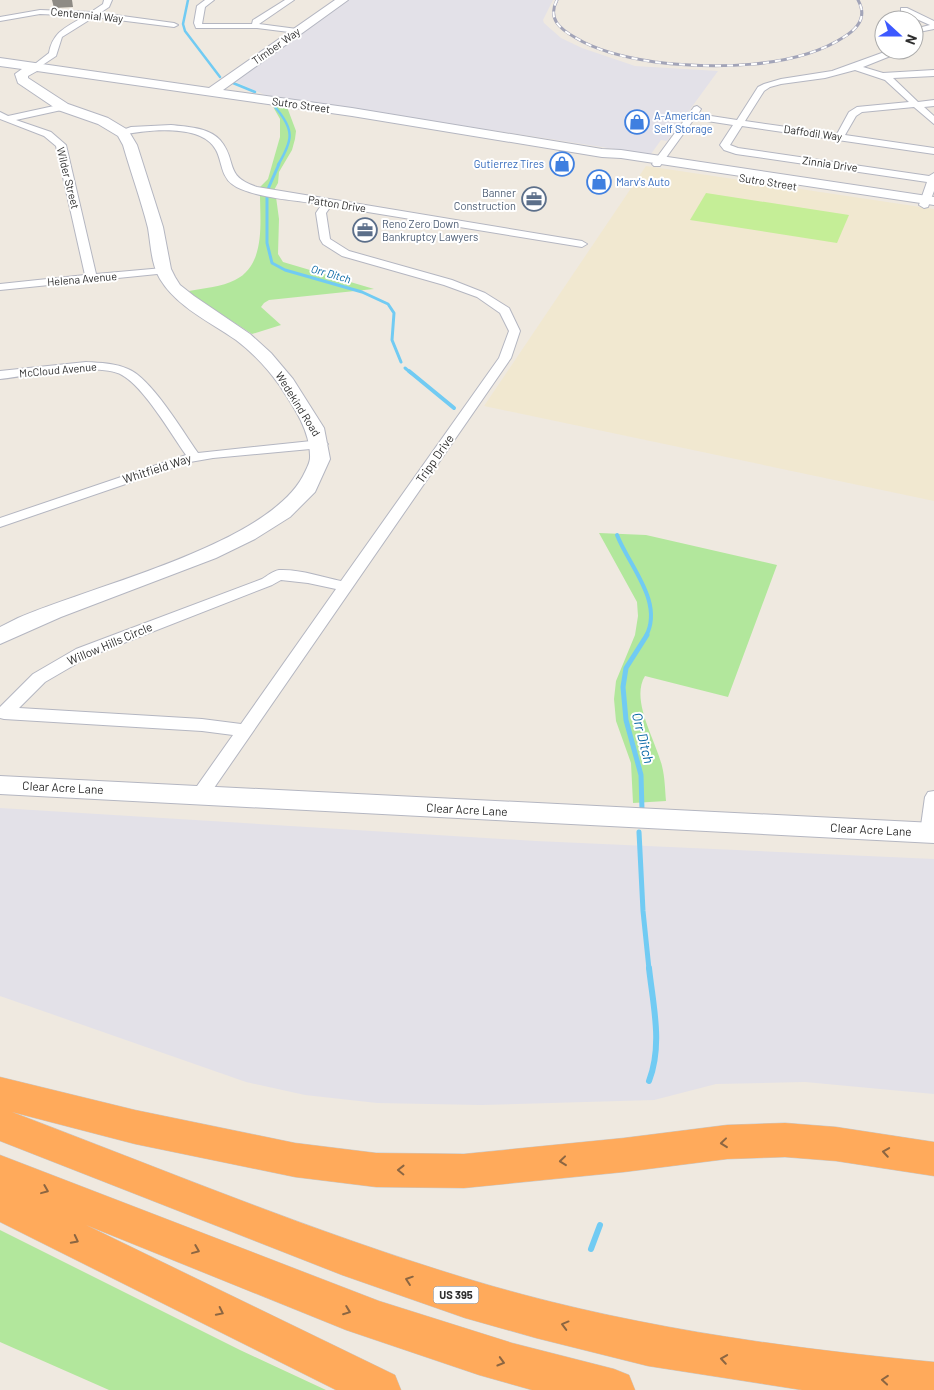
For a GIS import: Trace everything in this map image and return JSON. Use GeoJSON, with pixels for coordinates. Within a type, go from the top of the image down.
{"type":"FeatureCollection","features":[{"type":"Feature","properties":{"kind":"highway"},"geometry":{"type":"LineString","coordinates":[[0,1093],[135,1128],[295,1160],[376,1170],[464,1171],[624,1155],[727,1142],[785,1140],[836,1144],[934,1160]]}},
{"type":"Feature","properties":{"kind":"highway","name":"US 395"},"geometry":{"type":"LineString","coordinates":[[0,1124],[351,1259],[465,1298],[536,1318],[648,1345],[705,1356],[829,1374],[934,1383]]}},
{"type":"Feature","properties":{"kind":"highway"},"geometry":{"type":"LineString","coordinates":[[0,1172],[354,1313],[453,1348],[583,1385],[614,1390]]}},
{"type":"Feature","properties":{"kind":"highway"},"geometry":{"type":"LineString","coordinates":[[0,1202],[380,1390]]}},
{"type":"Feature","properties":{"kind":"street"},"geometry":{"type":"LineString","coordinates":[[108,0],[106,5],[59,36],[55,43],[53,54],[35,67],[30,75],[33,83],[63,107],[103,121],[122,132]]}},
{"type":"Feature","properties":{"kind":"street"},"geometry":{"type":"LineString","coordinates":[[210,0],[201,6],[199,26],[254,26],[297,32]]}},
{"type":"Feature","properties":{"kind":"street"},"geometry":{"type":"LineString","coordinates":[[254,26],[256,22],[290,0]]}},
{"type":"Feature","properties":{"kind":"street","name":"Timber Way"},"geometry":{"type":"LineString","coordinates":[[211,92],[342,0]]}},
{"type":"Feature","properties":{"kind":"street","name":"Centennial Way"},"geometry":{"type":"LineString","coordinates":[[0,19],[24,12],[38,11],[174,25]]}},
{"type":"Feature","properties":{"kind":"street"},"geometry":{"type":"LineString","coordinates":[[739,123],[764,87],[781,82],[821,77],[874,58]]}},
{"type":"Feature","properties":{"kind":"street","name":"Sutro Street"},"geometry":{"type":"LineString","coordinates":[[0,62],[360,113],[602,153],[619,158],[658,162],[930,203]]}},
{"type":"Feature","properties":{"kind":"street"},"geometry":{"type":"LineString","coordinates":[[853,66],[883,76],[934,73]]}},
{"type":"Feature","properties":{"kind":"street"},"geometry":{"type":"LineString","coordinates":[[33,83],[39,75],[62,71]]}},
{"type":"Feature","properties":{"kind":"street"},"geometry":{"type":"LineString","coordinates":[[883,76],[934,121]]}},
{"type":"Feature","properties":{"kind":"street"},"geometry":{"type":"LineString","coordinates":[[840,137],[852,114],[856,112],[875,107],[934,103]]}},
{"type":"Feature","properties":{"kind":"street"},"geometry":{"type":"LineString","coordinates":[[2,118],[63,107]]}},
{"type":"Feature","properties":{"kind":"street"},"geometry":{"type":"LineString","coordinates":[[658,162],[698,107]]}},
{"type":"Feature","properties":{"kind":"street","name":"Daffodil Way"},"geometry":{"type":"LineString","coordinates":[[691,116],[934,151]]}},
{"type":"Feature","properties":{"kind":"street","name":"Wilder Street"},"geometry":{"type":"LineString","coordinates":[[2,118],[49,135],[61,145],[91,278]]}},
{"type":"Feature","properties":{"kind":"street","name":"Zinnia Drive"},"geometry":{"type":"LineString","coordinates":[[739,123],[725,145],[727,148],[934,178]]}},
{"type":"Feature","properties":{"kind":"street","name":"Patton Drive"},"geometry":{"type":"LineString","coordinates":[[122,132],[140,128],[156,128],[201,133],[216,142],[230,178],[238,185],[255,190],[582,244]]}},
{"type":"Feature","properties":{"kind":"street","name":"Wedekind Road"},"geometry":{"type":"LineString","coordinates":[[0,637],[50,613],[210,554],[288,509],[310,485],[320,461],[321,444],[315,428],[270,362],[244,338],[180,294],[163,271],[152,218],[130,145],[122,132]]}},
{"type":"Feature","properties":{"kind":"street"},"geometry":{"type":"LineString","coordinates":[[930,203],[934,178]]}},
{"type":"Feature","properties":{"kind":"street","name":"Tripp Drive"},"geometry":{"type":"LineString","coordinates":[[198,796],[508,354],[515,341],[516,331],[505,311],[486,296],[453,284],[346,254],[331,246],[323,235],[321,212],[329,202]]}},
{"type":"Feature","properties":{"kind":"street","name":"Helena Avenue"},"geometry":{"type":"LineString","coordinates":[[0,287],[163,271]]}},
{"type":"Feature","properties":{"kind":"street","name":"McCloud Avenue"},"geometry":{"type":"LineString","coordinates":[[0,375],[86,366],[110,367],[126,372],[143,386],[194,457]]}},
{"type":"Feature","properties":{"kind":"street","name":"Whitfield Way"},"geometry":{"type":"LineString","coordinates":[[0,523],[194,457],[321,444]]}},
{"type":"Feature","properties":{"kind":"street","name":"Willow Hills Circle"},"geometry":{"type":"LineString","coordinates":[[244,730],[202,725],[4,713],[39,678],[82,653],[267,582],[279,575],[308,578],[345,587]]}},
{"type":"Feature","properties":{"kind":"street","name":"Clear Acre Lane"},"geometry":{"type":"LineString","coordinates":[[0,785],[931,833]]}},
{"type":"Feature","properties":{"kind":"street"},"geometry":{"type":"LineString","coordinates":[[931,833],[934,797]]}},
{"type":"Feature","properties":{"kind":"shaded area"},"geometry":{"type":"Polygon","coordinates":[[[347,0],[553,0],[543,20],[544,23],[561,38],[582,48],[635,66],[718,71],[667,141],[661,140],[651,154],[653,155],[265,95],[234,81],[347,0]]]}},
{"type":"Feature","properties":{"kind":"shaded area"},"geometry":{"type":"Polygon","coordinates":[[[646,166],[934,209],[934,501],[484,406],[646,166]]]}},
{"type":"Feature","properties":{"kind":"shaded area"},"geometry":{"type":"Polygon","coordinates":[[[0,808],[536,841],[934,859],[934,1094],[805,1082],[716,1084],[654,1100],[481,1105],[377,1103],[305,1095],[246,1082],[0,996],[0,808]]]}},
{"type":"Feature","properties":{"kind":"green space"},"geometry":{"type":"Polygon","coordinates":[[[272,105],[287,107],[296,131],[292,150],[279,172],[278,183],[274,190],[259,188],[268,179],[280,137],[280,119],[272,105]]]}},
{"type":"Feature","properties":{"kind":"green space"},"geometry":{"type":"Polygon","coordinates":[[[706,193],[849,215],[837,243],[690,220],[706,193]]]}},
{"type":"Feature","properties":{"kind":"green space"},"geometry":{"type":"Polygon","coordinates":[[[260,194],[276,197],[279,219],[278,254],[283,262],[374,289],[269,300],[261,307],[281,325],[252,334],[196,298],[189,291],[219,286],[235,280],[245,273],[252,264],[257,254],[259,242],[260,194]]]}},
{"type":"Feature","properties":{"kind":"green space"},"geometry":{"type":"Polygon","coordinates":[[[599,533],[646,535],[777,565],[728,697],[645,676],[641,686],[640,697],[646,721],[662,766],[666,801],[633,803],[631,763],[616,721],[614,699],[616,681],[635,635],[638,616],[637,602],[599,533]]]}},
{"type":"Feature","properties":{"kind":"green space"},"geometry":{"type":"Polygon","coordinates":[[[0,1230],[240,1350],[326,1390],[109,1390],[0,1342],[0,1230]]]}},
{"type":"Feature","properties":{"kind":"waterway","name":"Orr Ditch"},"geometry":{"type":"LineString","coordinates":[[188,0],[183,24],[185,31],[220,77]]}},
{"type":"Feature","properties":{"kind":"waterway","name":"Orr Ditch"},"geometry":{"type":"LineString","coordinates":[[233,83],[255,92]]}},
{"type":"Feature","properties":{"kind":"waterway","name":"Orr Ditch"},"geometry":{"type":"LineString","coordinates":[[275,107],[286,122],[290,135],[287,149],[278,165]]}},
{"type":"Feature","properties":{"kind":"waterway","name":"Orr Ditch"},"geometry":{"type":"LineString","coordinates":[[268,189],[279,164]]}},
{"type":"Feature","properties":{"kind":"waterway","name":"Orr Ditch"},"geometry":{"type":"LineString","coordinates":[[267,197],[267,243],[272,263],[285,270],[362,292],[388,304],[394,313],[392,340],[401,362]]}},
{"type":"Feature","properties":{"kind":"waterway","name":"Orr Ditch"},"geometry":{"type":"LineString","coordinates":[[405,368],[411,373]]}},
{"type":"Feature","properties":{"kind":"waterway","name":"Orr Ditch"},"geometry":{"type":"LineString","coordinates":[[409,371],[454,408]]}},
{"type":"Feature","properties":{"kind":"waterway","name":"Orr Ditch"},"geometry":{"type":"LineString","coordinates":[[617,535],[648,597],[651,610],[646,636]]}},
{"type":"Feature","properties":{"kind":"waterway","name":"Orr Ditch"},"geometry":{"type":"LineString","coordinates":[[642,810],[641,775],[626,720],[623,687],[626,668],[647,635]]}},
{"type":"Feature","properties":{"kind":"waterway","name":"Orr Ditch"},"geometry":{"type":"LineString","coordinates":[[639,832],[643,911],[649,969]]}},
{"type":"Feature","properties":{"kind":"waterway","name":"Orr Ditch"},"geometry":{"type":"LineString","coordinates":[[649,968],[656,1025],[655,1053],[649,1081]]}},
{"type":"Feature","properties":{"kind":"waterway","name":"Orr Ditch"},"geometry":{"type":"LineString","coordinates":[[591,1249],[600,1225]]}},
{"type":"Feature","properties":{"kind":"railway"},"geometry":{"type":"LineString","coordinates":[[557,0],[554,7],[554,18],[557,23],[570,35],[585,43],[604,51],[624,56],[655,62],[702,66],[727,66],[778,61],[824,48],[844,37],[857,26],[862,11],[858,0]]}},
{"type":"Feature","properties":{"kind":"place","name":"A-American Self Storage"},"geometry":{"type":"Point","coordinates":[637,122]}},
{"type":"Feature","properties":{"kind":"place","name":"Gutierrez Tires"},"geometry":{"type":"Point","coordinates":[562,164]}},
{"type":"Feature","properties":{"kind":"place","name":"Marv's Auto"},"geometry":{"type":"Point","coordinates":[599,182]}},
{"type":"Feature","properties":{"kind":"place","name":"Banner Construction"},"geometry":{"type":"Point","coordinates":[534,199]}},
{"type":"Feature","properties":{"kind":"place","name":"Reno Zero Down Bankruptcy Lawyers"},"geometry":{"type":"Point","coordinates":[365,230]}}]}
